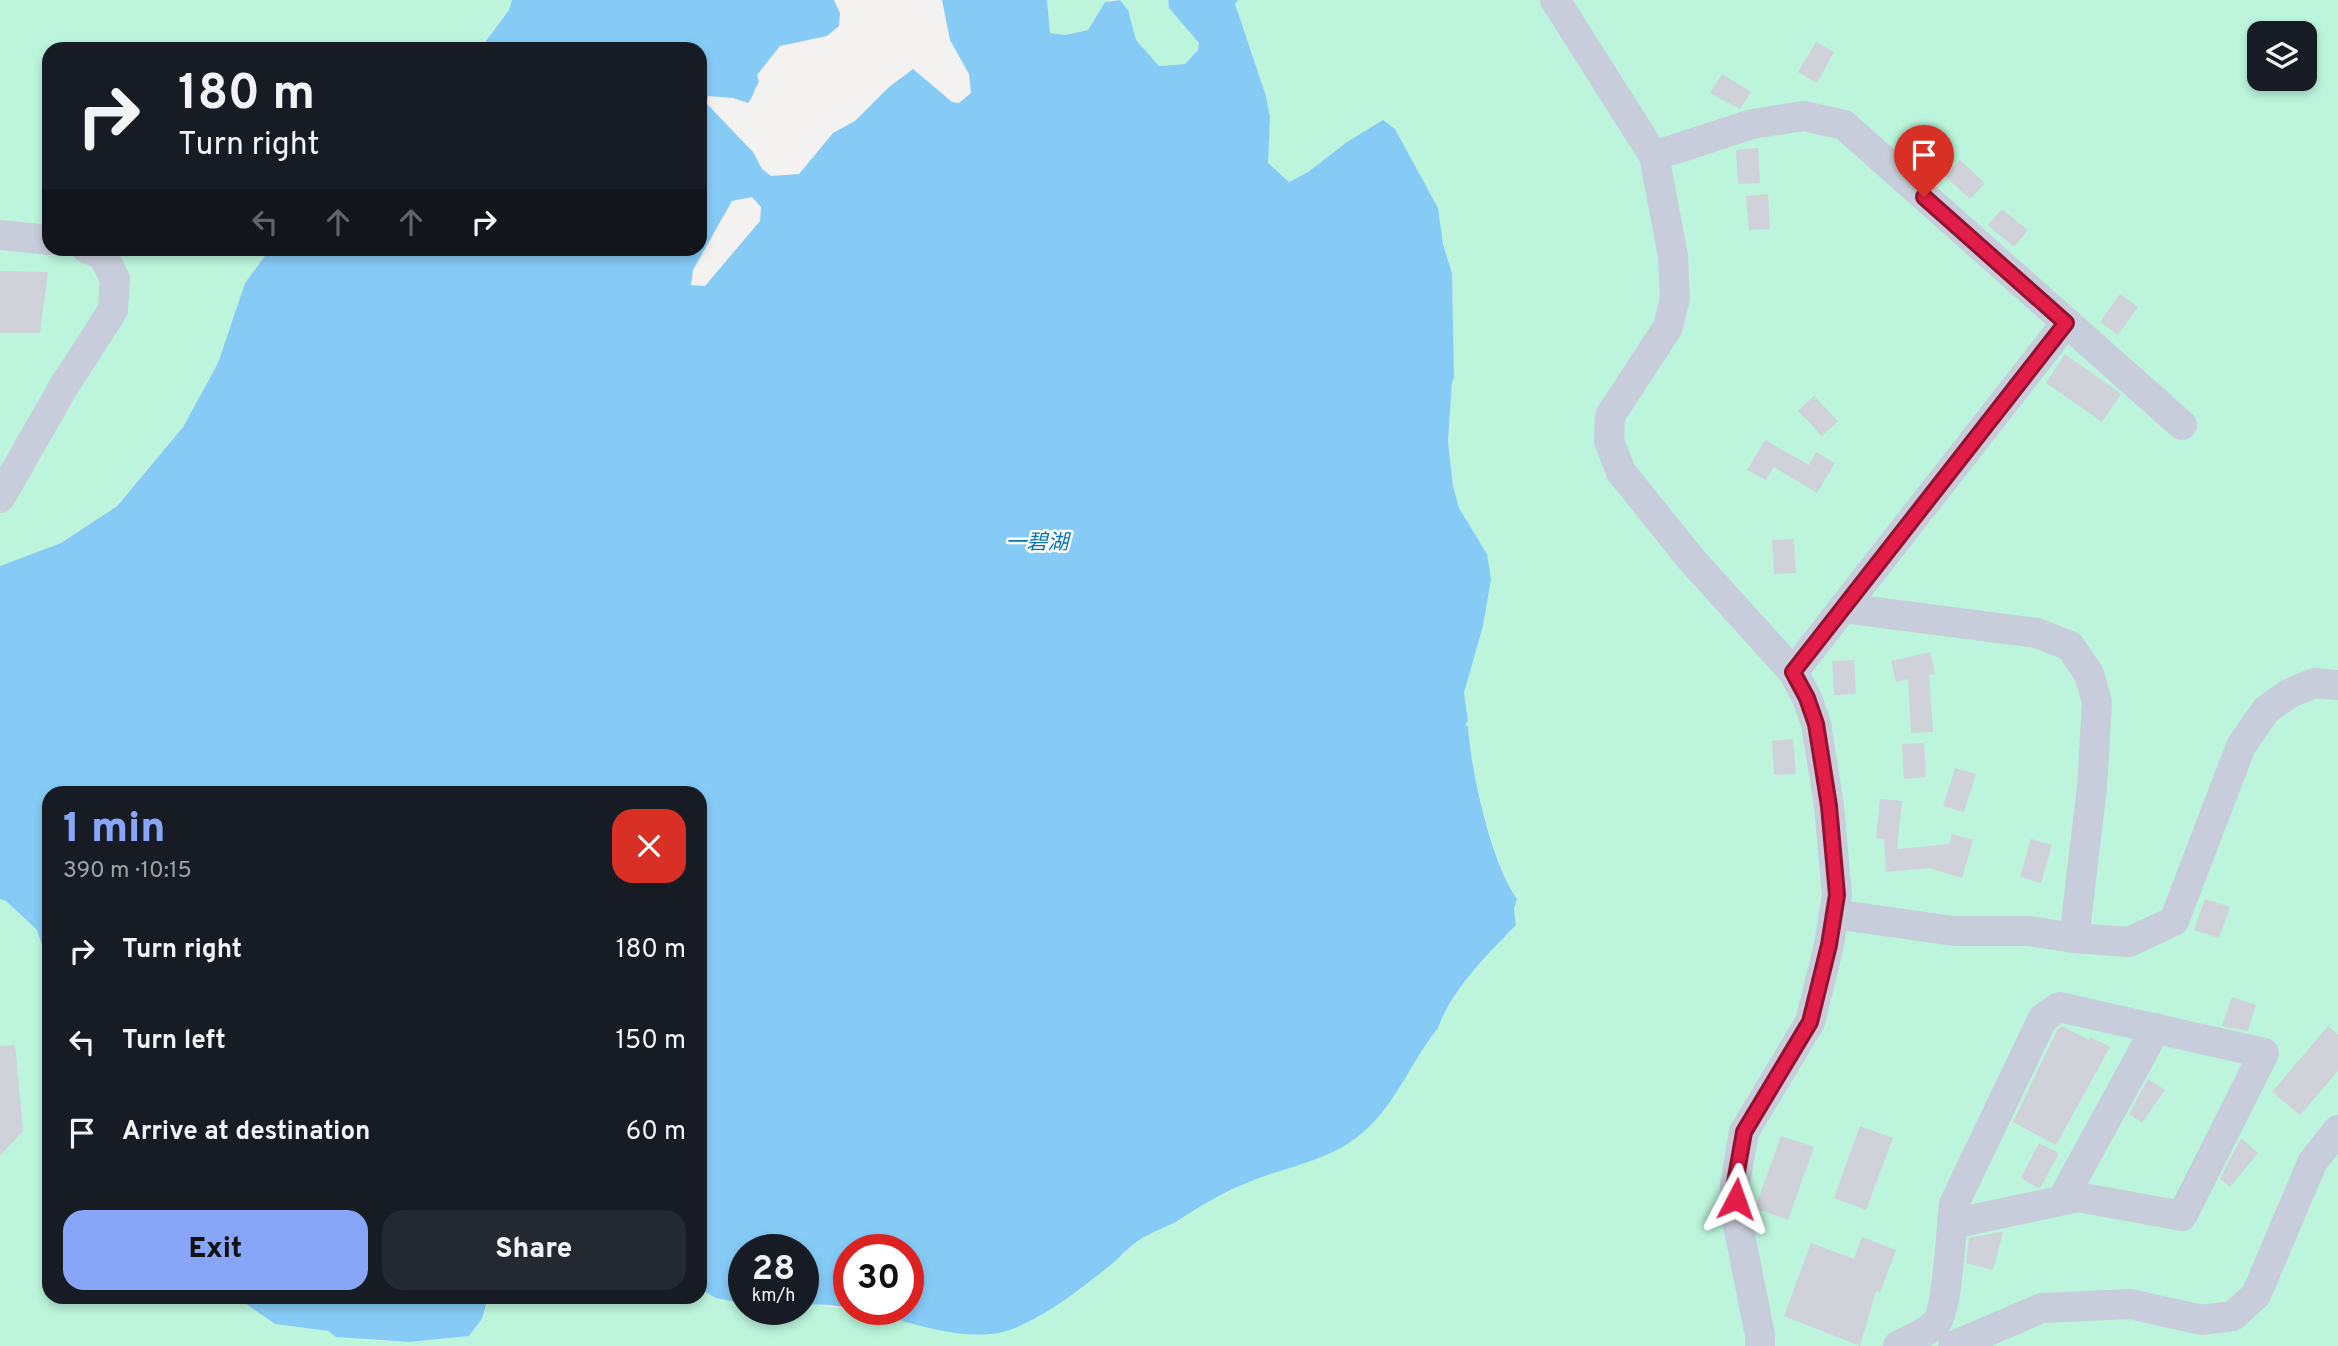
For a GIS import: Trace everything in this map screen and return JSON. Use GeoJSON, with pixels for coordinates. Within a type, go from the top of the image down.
{"type":"FeatureCollection","features":[{"type":"Feature","properties":{"kind":"street"},"geometry":{"type":"LineString","coordinates":[[1555,0],[1654,156],[1673,256],[1675,298],[1668,327],[1610,416],[1609,441],[1621,472],[1691,559],[1793,672],[1807,698],[1816,724],[1830,819],[1837,895],[1829,945],[1810,1022],[1744,1132],[1735,1183],[1737,1215],[1760,1346]]}},
{"type":"Feature","properties":{"kind":"street"},"geometry":{"type":"LineString","coordinates":[[1654,156],[1752,124],[1804,116],[1844,125],[2182,425]]}},
{"type":"Feature","properties":{"kind":"street"},"geometry":{"type":"LineString","coordinates":[[0,235],[42,239]]}},
{"type":"Feature","properties":{"kind":"street"},"geometry":{"type":"LineString","coordinates":[[0,498],[64,386],[113,310],[115,279],[104,256]]}},
{"type":"Feature","properties":{"kind":"street"},"geometry":{"type":"LineString","coordinates":[[1793,672],[2066,323]]}},
{"type":"Feature","properties":{"kind":"street"},"geometry":{"type":"LineString","coordinates":[[1843,608],[2037,633],[2070,646],[2089,674],[2097,702],[2092,788],[2074,938]]}},
{"type":"Feature","properties":{"kind":"street"},"geometry":{"type":"LineString","coordinates":[[1834,914],[1954,931],[2029,931],[2129,942],[2174,921],[2241,746],[2266,710],[2290,693],[2314,683],[2338,685]]}},
{"type":"Feature","properties":{"kind":"street"},"geometry":{"type":"LineString","coordinates":[[1898,1346],[1936,1323],[1943,1311],[1954,1204],[2043,1018],[2059,1007],[2264,1053],[2182,1216],[2078,1197],[1952,1224]]}},
{"type":"Feature","properties":{"kind":"street"},"geometry":{"type":"LineString","coordinates":[[2062,1200],[2156,1028]]}},
{"type":"Feature","properties":{"kind":"street"},"geometry":{"type":"LineString","coordinates":[[1953,1346],[2042,1308],[2130,1304],[2202,1320],[2233,1316],[2256,1295],[2313,1161],[2338,1130]]}},
{"type":"Feature","properties":{"kind":"green space"},"geometry":{"type":"Polygon","coordinates":[[[0,0],[512,0],[509,10],[485,42],[42,42],[42,256],[265,256],[245,283],[218,363],[183,427],[116,506],[61,543],[0,566],[0,0]]]}},
{"type":"Feature","properties":{"kind":"green space"},"geometry":{"type":"Polygon","coordinates":[[[1047,0],[1111,0],[1105,2],[1088,30],[1065,35],[1050,33],[1047,0]]]}},
{"type":"Feature","properties":{"kind":"green space"},"geometry":{"type":"Polygon","coordinates":[[[1120,0],[1168,0],[1169,8],[1199,43],[1198,50],[1185,64],[1159,66],[1136,40],[1128,10],[1120,0]]]}},
{"type":"Feature","properties":{"kind":"green space"},"geometry":{"type":"Polygon","coordinates":[[[1238,0],[2338,0],[2338,1346],[0,1346],[0,899],[6,901],[37,930],[42,945],[42,1304],[246,1304],[275,1324],[328,1331],[367,1340],[409,1342],[469,1336],[482,1319],[486,1304],[707,1304],[707,1293],[728,1301],[728,1325],[819,1325],[819,1305],[833,1307],[833,1325],[920,1325],[955,1333],[1038,1317],[1110,1265],[1144,1236],[1246,1183],[1321,1157],[1356,1138],[1438,1028],[1461,986],[1516,925],[1514,909],[1517,899],[1491,840],[1473,767],[1468,726],[1464,727],[1468,720],[1464,693],[1487,603],[1487,554],[1459,508],[1453,486],[1448,442],[1454,378],[1452,273],[1427,190],[1395,129],[1347,142],[1308,172],[1289,182],[1267,163],[1270,116],[1266,96],[1234,4],[1238,0]]]}},
{"type":"Feature","properties":{"kind":"water","name":"一碧湖"},"geometry":{"type":"Polygon","coordinates":[[[512,0],[834,0],[840,13],[839,26],[827,36],[780,46],[757,75],[759,82],[748,103],[733,98],[708,96],[707,104],[707,42],[485,42],[509,10],[512,0]]]}},
{"type":"Feature","properties":{"kind":"water","name":"一碧湖"},"geometry":{"type":"Polygon","coordinates":[[[942,0],[1047,0],[1050,33],[1065,35],[1088,30],[1105,2],[1120,0],[1128,10],[1136,40],[1159,66],[1185,64],[1198,50],[1199,43],[1169,8],[1168,0],[1238,0],[1235,4],[1266,96],[1270,116],[1268,163],[1289,182],[1308,172],[1347,142],[1383,120],[1395,129],[1438,208],[1443,244],[1452,273],[1454,378],[1448,442],[1453,486],[1459,508],[1487,554],[1491,579],[1483,626],[1464,693],[1468,720],[1465,726],[1468,726],[1473,767],[1491,840],[1517,899],[1514,909],[1516,925],[1461,986],[1438,1028],[1391,1100],[1381,1114],[1356,1138],[1331,1153],[1231,1190],[1146,1236],[1071,1295],[1022,1325],[991,1334],[967,1334],[917,1325],[924,1325],[924,1234],[833,1234],[833,1306],[819,1305],[819,1234],[728,1234],[728,1301],[716,1298],[707,1293],[707,786],[42,786],[42,945],[37,930],[6,901],[0,899],[0,566],[61,543],[117,506],[183,427],[218,363],[245,283],[265,256],[701,256],[693,270],[691,285],[705,286],[760,221],[761,207],[752,197],[732,201],[707,245],[707,104],[753,152],[762,169],[771,176],[799,174],[833,133],[855,121],[889,87],[913,69],[952,102],[959,103],[971,93],[969,74],[950,40],[942,0]]]}},
{"type":"Feature","properties":{"kind":"water"},"geometry":{"type":"Polygon","coordinates":[[[246,1304],[486,1304],[482,1319],[469,1336],[409,1342],[336,1337],[328,1331],[275,1324],[246,1304]]]}},
{"type":"Feature","properties":{"kind":"building"},"geometry":{"type":"Polygon","coordinates":[[[1816,42],[1834,52],[1817,83],[1798,72],[1816,42]]]}},
{"type":"Feature","properties":{"kind":"building"},"geometry":{"type":"Polygon","coordinates":[[[1722,74],[1751,92],[1740,109],[1710,93],[1722,74]]]}},
{"type":"Feature","properties":{"kind":"building"},"geometry":{"type":"Polygon","coordinates":[[[1758,148],[1760,183],[1738,184],[1736,150],[1758,148]]]}},
{"type":"Feature","properties":{"kind":"building"},"geometry":{"type":"Polygon","coordinates":[[[1960,160],[1985,183],[1970,199],[1945,176],[1960,160]]]}},
{"type":"Feature","properties":{"kind":"building"},"geometry":{"type":"Polygon","coordinates":[[[1768,194],[1770,229],[1749,230],[1746,196],[1768,194]]]}},
{"type":"Feature","properties":{"kind":"building"},"geometry":{"type":"Polygon","coordinates":[[[2002,209],[2028,230],[2014,247],[1988,225],[2002,209]]]}},
{"type":"Feature","properties":{"kind":"building"},"geometry":{"type":"Polygon","coordinates":[[[0,271],[48,272],[40,333],[0,333],[0,271]]]}},
{"type":"Feature","properties":{"kind":"building"},"geometry":{"type":"Polygon","coordinates":[[[2120,294],[2138,307],[2118,335],[2100,322],[2120,294]]]}},
{"type":"Feature","properties":{"kind":"building"},"geometry":{"type":"Polygon","coordinates":[[[2065,354],[2121,394],[2102,422],[2046,383],[2065,354]]]}},
{"type":"Feature","properties":{"kind":"building"},"geometry":{"type":"Polygon","coordinates":[[[1814,396],[1838,421],[1822,436],[1798,411],[1814,396]]]}},
{"type":"Feature","properties":{"kind":"building"},"geometry":{"type":"Polygon","coordinates":[[[1765,440],[1809,465],[1816,452],[1835,463],[1817,493],[1774,467],[1766,480],[1747,470],[1765,440]]]}},
{"type":"Feature","properties":{"kind":"building"},"geometry":{"type":"Polygon","coordinates":[[[1794,539],[1796,573],[1774,574],[1772,540],[1794,539]]]}},
{"type":"Feature","properties":{"kind":"building"},"geometry":{"type":"Polygon","coordinates":[[[1930,652],[1935,674],[1929,675],[1933,732],[1911,733],[1908,679],[1896,682],[1891,661],[1930,652]]]}},
{"type":"Feature","properties":{"kind":"building"},"geometry":{"type":"Polygon","coordinates":[[[1854,660],[1856,694],[1834,695],[1832,661],[1854,660]]]}},
{"type":"Feature","properties":{"kind":"building"},"geometry":{"type":"Polygon","coordinates":[[[1793,739],[1796,774],[1774,775],[1772,741],[1793,739]]]}},
{"type":"Feature","properties":{"kind":"building"},"geometry":{"type":"Polygon","coordinates":[[[1924,743],[1926,777],[1904,779],[1902,744],[1924,743]]]}},
{"type":"Feature","properties":{"kind":"building"},"geometry":{"type":"Polygon","coordinates":[[[1955,768],[1976,774],[1964,812],[1943,806],[1955,768]]]}},
{"type":"Feature","properties":{"kind":"building"},"geometry":{"type":"Polygon","coordinates":[[[1880,799],[1902,801],[1897,849],[1949,844],[1952,834],[1973,840],[1962,878],[1929,868],[1886,872],[1884,839],[1876,838],[1880,799]]]}},
{"type":"Feature","properties":{"kind":"building"},"geometry":{"type":"Polygon","coordinates":[[[2031,839],[2052,845],[2041,883],[2020,877],[2031,839]]]}},
{"type":"Feature","properties":{"kind":"building"},"geometry":{"type":"Polygon","coordinates":[[[2205,899],[2230,907],[2219,938],[2194,930],[2205,899]]]}},
{"type":"Feature","properties":{"kind":"building"},"geometry":{"type":"Polygon","coordinates":[[[2232,997],[2256,1005],[2248,1031],[2222,1026],[2232,997]]]}},
{"type":"Feature","properties":{"kind":"building"},"geometry":{"type":"Polygon","coordinates":[[[2062,1026],[2110,1047],[2056,1145],[2013,1122],[2057,1030],[2062,1026]]]}},
{"type":"Feature","properties":{"kind":"building"},"geometry":{"type":"Polygon","coordinates":[[[2328,1026],[2338,1035],[2338,1071],[2300,1115],[2272,1092],[2328,1026]]]}},
{"type":"Feature","properties":{"kind":"building"},"geometry":{"type":"Polygon","coordinates":[[[15,1045],[23,1131],[0,1156],[0,1046],[15,1045]]]}},
{"type":"Feature","properties":{"kind":"building"},"geometry":{"type":"Polygon","coordinates":[[[2148,1079],[2165,1090],[2142,1123],[2129,1114],[2148,1079]]]}},
{"type":"Feature","properties":{"kind":"building"},"geometry":{"type":"Polygon","coordinates":[[[1860,1126],[1893,1138],[1866,1210],[1834,1198],[1860,1126]]]}},
{"type":"Feature","properties":{"kind":"building"},"geometry":{"type":"Polygon","coordinates":[[[1781,1136],[1814,1147],[1788,1220],[1755,1208],[1781,1136]]]}},
{"type":"Feature","properties":{"kind":"building"},"geometry":{"type":"Polygon","coordinates":[[[2241,1138],[2258,1153],[2230,1187],[2220,1179],[2241,1138]]]}},
{"type":"Feature","properties":{"kind":"building"},"geometry":{"type":"Polygon","coordinates":[[[2039,1143],[2059,1153],[2038,1188],[2021,1178],[2039,1143]]]}},
{"type":"Feature","properties":{"kind":"building"},"geometry":{"type":"Polygon","coordinates":[[[2003,1232],[1993,1270],[1966,1263],[1969,1238],[2003,1232]]]}},
{"type":"Feature","properties":{"kind":"building"},"geometry":{"type":"Polygon","coordinates":[[[1862,1237],[1896,1250],[1880,1293],[1876,1291],[1860,1346],[1784,1316],[1811,1243],[1854,1259],[1862,1237]]]}},
{"type":"Feature","properties":{"kind":"route"},"geometry":{"type":"LineString","coordinates":[[1736,1199],[1735,1183],[1744,1132],[1810,1022],[1829,945],[1837,895],[1829,806],[1816,724],[1807,698],[1793,672],[2066,323],[1924,197]]}}]}
